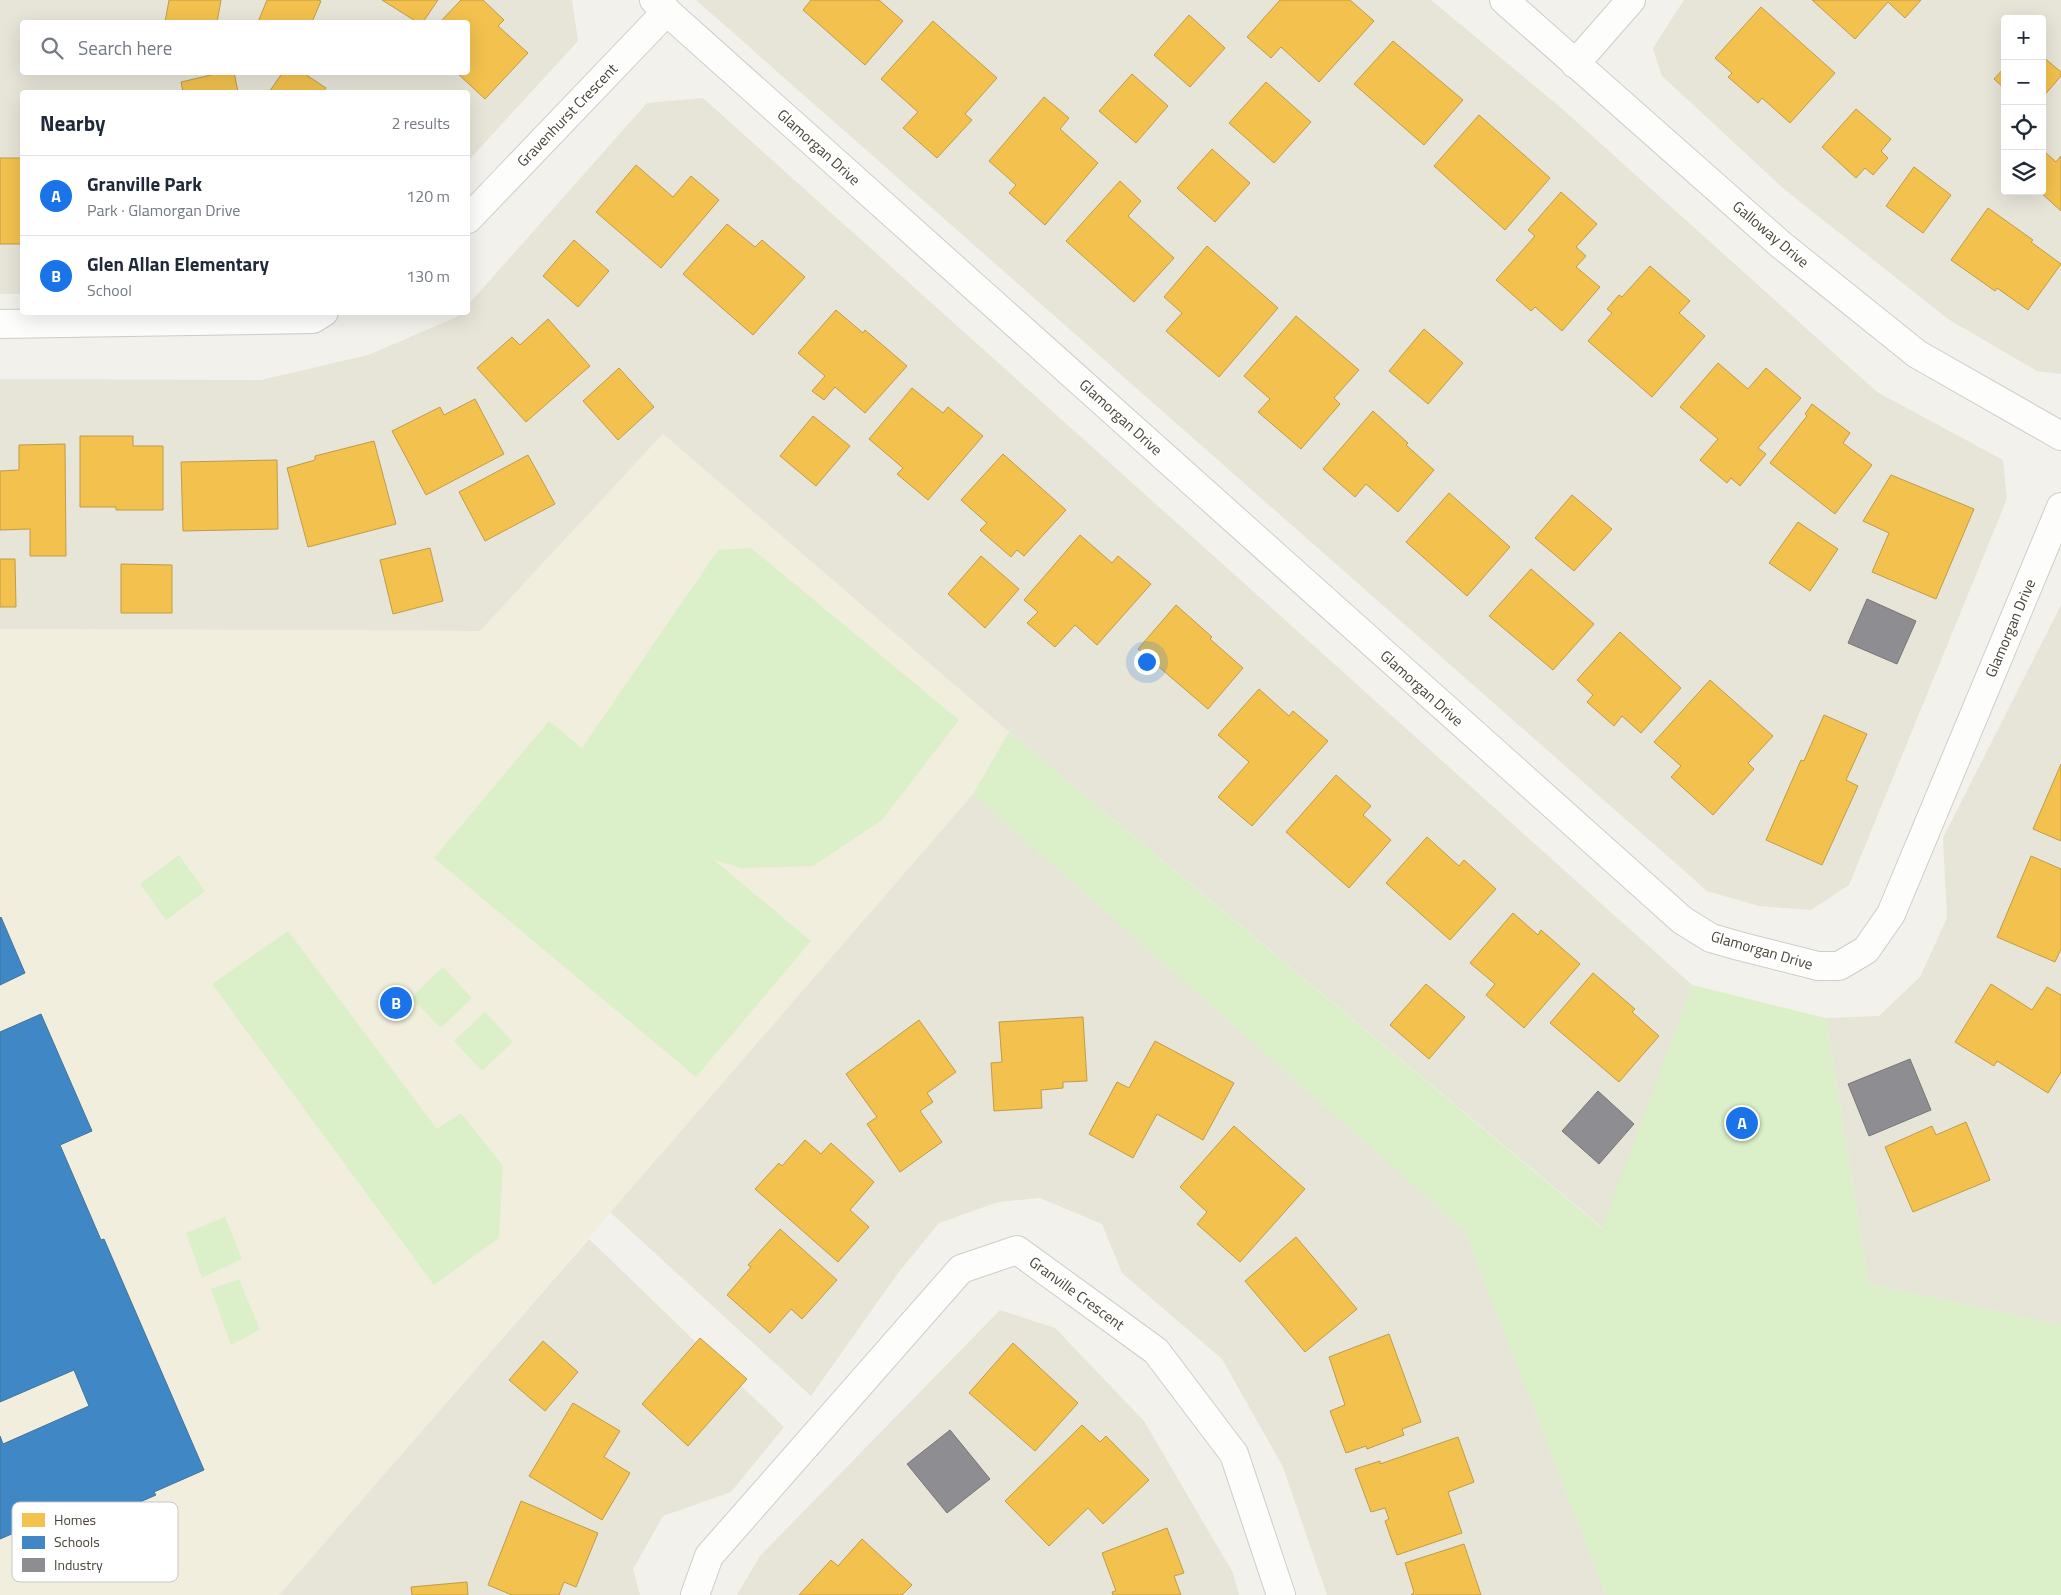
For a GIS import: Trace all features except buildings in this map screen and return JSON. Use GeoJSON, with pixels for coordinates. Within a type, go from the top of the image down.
{"type":"FeatureCollection","features":[{"type":"Feature","properties":{"kind":"street","name":"Galloway Drive"},"geometry":{"type":"LineString","coordinates":[[1504,0],[1780,244],[1917,354],[2061,436]]}},
{"type":"Feature","properties":{"kind":"street"},"geometry":{"type":"LineString","coordinates":[[1575,64],[1631,0]]}},
{"type":"Feature","properties":{"kind":"street","name":"Gravenhurst Crescent"},"geometry":{"type":"LineString","coordinates":[[470,216],[661,5]]}},
{"type":"Feature","properties":{"kind":"street","name":"Glamorgan Drive"},"geometry":{"type":"LineString","coordinates":[[661,5],[1682,920],[1711,938],[1818,966],[1840,966],[1866,950],[1891,914],[2061,507]]}},
{"type":"Feature","properties":{"kind":"street"},"geometry":{"type":"LineString","coordinates":[[0,324],[313,318],[318,315]]}},
{"type":"Feature","properties":{"kind":"street","name":"Granville Crescent"},"geometry":{"type":"LineString","coordinates":[[695,1595],[709,1556],[962,1269],[1017,1250],[1156,1351],[1234,1454],[1281,1595]]}},
{"type":"Feature","properties":{"kind":"shaded area"},"geometry":{"type":"Polygon","coordinates":[[[0,0],[572,0],[578,41],[470,159],[470,90],[20,90],[20,294],[0,294],[0,0]]]}},
{"type":"Feature","properties":{"kind":"shaded area"},"geometry":{"type":"Polygon","coordinates":[[[696,0],[1431,0],[1560,107],[1877,392],[2003,460],[2007,499],[1849,885],[1811,910],[1759,906],[1707,891],[696,0]]]}},
{"type":"Feature","properties":{"kind":"shaded area"},"geometry":{"type":"Polygon","coordinates":[[[1684,0],[2061,0],[2061,374],[2037,371],[1948,319],[1784,189],[1662,76],[1653,48],[1684,0]]]}},
{"type":"Feature","properties":{"kind":"shaded area"},"geometry":{"type":"Polygon","coordinates":[[[703,98],[1692,985],[1603,1228],[1009,732],[663,434],[480,631],[0,629],[0,379],[261,380],[368,355],[459,315],[470,315],[470,303],[647,103],[703,98]]]}},
{"type":"Feature","properties":{"kind":"shaded area"},"geometry":{"type":"Polygon","coordinates":[[[663,434],[1009,732],[973,794],[279,1595],[0,1595],[0,629],[480,631],[663,434]]]}},
{"type":"Feature","properties":{"kind":"shaded area"},"geometry":{"type":"Polygon","coordinates":[[[2061,605],[2061,1325],[1869,1284],[1826,1018],[1879,1016],[1920,977],[1947,918],[1943,838],[2061,605]]]}},
{"type":"Feature","properties":{"kind":"shaded area"},"geometry":{"type":"Polygon","coordinates":[[[973,794],[1465,1231],[1606,1595],[1327,1595],[1283,1467],[1222,1359],[1122,1273],[1102,1224],[1040,1198],[998,1202],[939,1223],[898,1273],[811,1396],[610,1212],[973,794]]]}},
{"type":"Feature","properties":{"kind":"shaded area"},"geometry":{"type":"Polygon","coordinates":[[[589,1239],[784,1427],[731,1492],[663,1516],[633,1569],[640,1595],[279,1595],[589,1239]]]}},
{"type":"Feature","properties":{"kind":"shaded area"},"geometry":{"type":"Polygon","coordinates":[[[1000,1310],[1055,1328],[1144,1421],[1233,1573],[1239,1595],[737,1595],[760,1556],[1000,1310]]]}},
{"type":"Feature","properties":{"kind":"green space"},"geometry":{"type":"Polygon","coordinates":[[[751,548],[959,720],[882,820],[813,866],[740,868],[713,859],[811,941],[696,1077],[434,858],[549,721],[582,748],[718,550],[751,548]]]}},
{"type":"Feature","properties":{"kind":"green space"},"geometry":{"type":"Polygon","coordinates":[[[1009,732],[1602,1228],[1692,985],[1826,1018],[1869,1284],[2061,1325],[2061,1595],[1606,1595],[1465,1231],[973,794],[1009,732]]]}},
{"type":"Feature","properties":{"kind":"green space"},"geometry":{"type":"Polygon","coordinates":[[[179,855],[205,891],[166,920],[140,884],[179,855]]]}},
{"type":"Feature","properties":{"kind":"green space"},"geometry":{"type":"Polygon","coordinates":[[[288,931],[437,1129],[461,1113],[503,1166],[499,1238],[434,1285],[212,984],[288,931]]]}},
{"type":"Feature","properties":{"kind":"green space"},"geometry":{"type":"Polygon","coordinates":[[[443,967],[472,998],[441,1028],[411,998],[443,967]]]}},
{"type":"Feature","properties":{"kind":"green space"},"geometry":{"type":"Polygon","coordinates":[[[485,1012],[513,1042],[482,1071],[454,1041],[485,1012]]]}},
{"type":"Feature","properties":{"kind":"green space"},"geometry":{"type":"Polygon","coordinates":[[[225,1217],[242,1259],[202,1278],[186,1233],[225,1217]]]}},
{"type":"Feature","properties":{"kind":"green space"},"geometry":{"type":"Polygon","coordinates":[[[239,1279],[260,1330],[231,1345],[211,1289],[239,1279]]]}},
{"type":"Feature","properties":{"kind":"place","name":"Glen Allan Elementary"},"geometry":{"type":"Point","coordinates":[396,1003]}},
{"type":"Feature","properties":{"kind":"place","name":"Granville Park"},"geometry":{"type":"Point","coordinates":[1742,1123]}}]}
